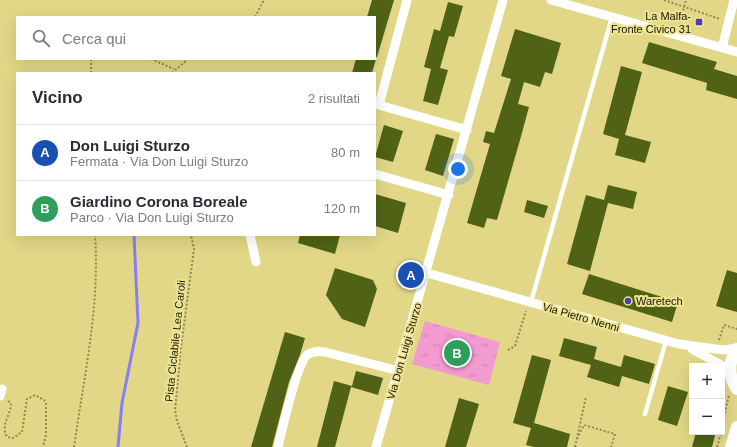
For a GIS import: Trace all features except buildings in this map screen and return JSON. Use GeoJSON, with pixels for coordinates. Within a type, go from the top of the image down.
{"type":"FeatureCollection","features":[{"type":"Feature","properties":{"kind":"street"},"geometry":{"type":"LineString","coordinates":[[408,0],[379,105],[467,130]]}},
{"type":"Feature","properties":{"kind":"street","name":"Via Don Luigi Sturzo"},"geometry":{"type":"LineString","coordinates":[[376,447],[399,371],[503,0]]}},
{"type":"Feature","properties":{"kind":"street"},"geometry":{"type":"LineString","coordinates":[[551,0],[737,52]]}},
{"type":"Feature","properties":{"kind":"street"},"geometry":{"type":"LineString","coordinates":[[722,48],[734,0]]}},
{"type":"Feature","properties":{"kind":"street"},"geometry":{"type":"LineString","coordinates":[[376,174],[449,195]]}},
{"type":"Feature","properties":{"kind":"street"},"geometry":{"type":"LineString","coordinates":[[250,236],[256,262]]}},
{"type":"Feature","properties":{"kind":"street","name":"Via Pietro Nenni"},"geometry":{"type":"LineString","coordinates":[[426,273],[685,346],[723,350],[737,349]]}},
{"type":"Feature","properties":{"kind":"street"},"geometry":{"type":"LineString","coordinates":[[685,346],[730,370]]}},
{"type":"Feature","properties":{"kind":"street"},"geometry":{"type":"LineString","coordinates":[[732,390],[730,370],[732,358],[737,349]]}},
{"type":"Feature","properties":{"kind":"street"},"geometry":{"type":"LineString","coordinates":[[278,447],[300,368],[307,355],[316,351],[325,352],[399,371]]}},
{"type":"Feature","properties":{"kind":"street"},"geometry":{"type":"LineString","coordinates":[[732,447],[737,427]]}},
{"type":"Feature","properties":{"kind":"lane"},"geometry":{"type":"LineString","coordinates":[[530,302],[612,17]]}},
{"type":"Feature","properties":{"kind":"lane"},"geometry":{"type":"LineString","coordinates":[[645,414],[666,341]]}},
{"type":"Feature","properties":{"kind":"path"},"geometry":{"type":"LineString","coordinates":[[256,16],[264,0]]}},
{"type":"Feature","properties":{"kind":"path"},"geometry":{"type":"LineString","coordinates":[[664,0],[728,22]]}},
{"type":"Feature","properties":{"kind":"path"},"geometry":{"type":"LineString","coordinates":[[677,36],[686,0]]}},
{"type":"Feature","properties":{"kind":"path"},"geometry":{"type":"LineString","coordinates":[[91,60],[91,72]]}},
{"type":"Feature","properties":{"kind":"path"},"geometry":{"type":"LineString","coordinates":[[153,60],[174,69]]}},
{"type":"Feature","properties":{"kind":"path"},"geometry":{"type":"LineString","coordinates":[[172,72],[174,69],[187,60]]}},
{"type":"Feature","properties":{"kind":"path"},"geometry":{"type":"LineString","coordinates":[[74,447],[95,307],[97,271],[95,236]]}},
{"type":"Feature","properties":{"kind":"path","name":"Pista Ciclabile Lea Caroli"},"geometry":{"type":"LineString","coordinates":[[187,447],[177,421],[176,410],[181,347],[194,248],[191,236]]}},
{"type":"Feature","properties":{"kind":"path"},"geometry":{"type":"LineString","coordinates":[[508,350],[515,346],[530,302]]}},
{"type":"Feature","properties":{"kind":"path"},"geometry":{"type":"LineString","coordinates":[[725,413],[732,390]]}},
{"type":"Feature","properties":{"kind":"path"},"geometry":{"type":"LineString","coordinates":[[3,395],[10,403],[11,407],[2,424],[2,430],[7,437],[13,438],[22,432],[27,399],[35,395],[44,400],[46,404],[46,435],[43,447]]}},
{"type":"Feature","properties":{"kind":"path"},"geometry":{"type":"LineString","coordinates":[[575,447],[586,397]]}},
{"type":"Feature","properties":{"kind":"path"},"geometry":{"type":"LineString","coordinates":[[577,438],[584,425],[614,434],[611,447]]}},
{"type":"Feature","properties":{"kind":"path"},"geometry":{"type":"LineString","coordinates":[[717,447],[720,435]]}},
{"type":"Feature","properties":{"kind":"green space"},"geometry":{"type":"Polygon","coordinates":[[[425,321],[500,342],[489,385],[412,364],[425,321]]]}},
{"type":"Feature","properties":{"kind":"waterway"},"geometry":{"type":"LineString","coordinates":[[118,447],[122,403],[138,323],[134,236]]}},
{"type":"Feature","properties":{"kind":"place","name":"La Malfa- Fronte Civico 31"},"geometry":{"type":"Point","coordinates":[699,22]}},
{"type":"Feature","properties":{"kind":"place","name":"Don Luigi Sturzo"},"geometry":{"type":"Point","coordinates":[411,275]}},
{"type":"Feature","properties":{"kind":"place","name":"Waretech"},"geometry":{"type":"Point","coordinates":[628,301]}},
{"type":"Feature","properties":{"kind":"place","name":"Giardino Corona Boreale"},"geometry":{"type":"Point","coordinates":[457,353]}}]}
